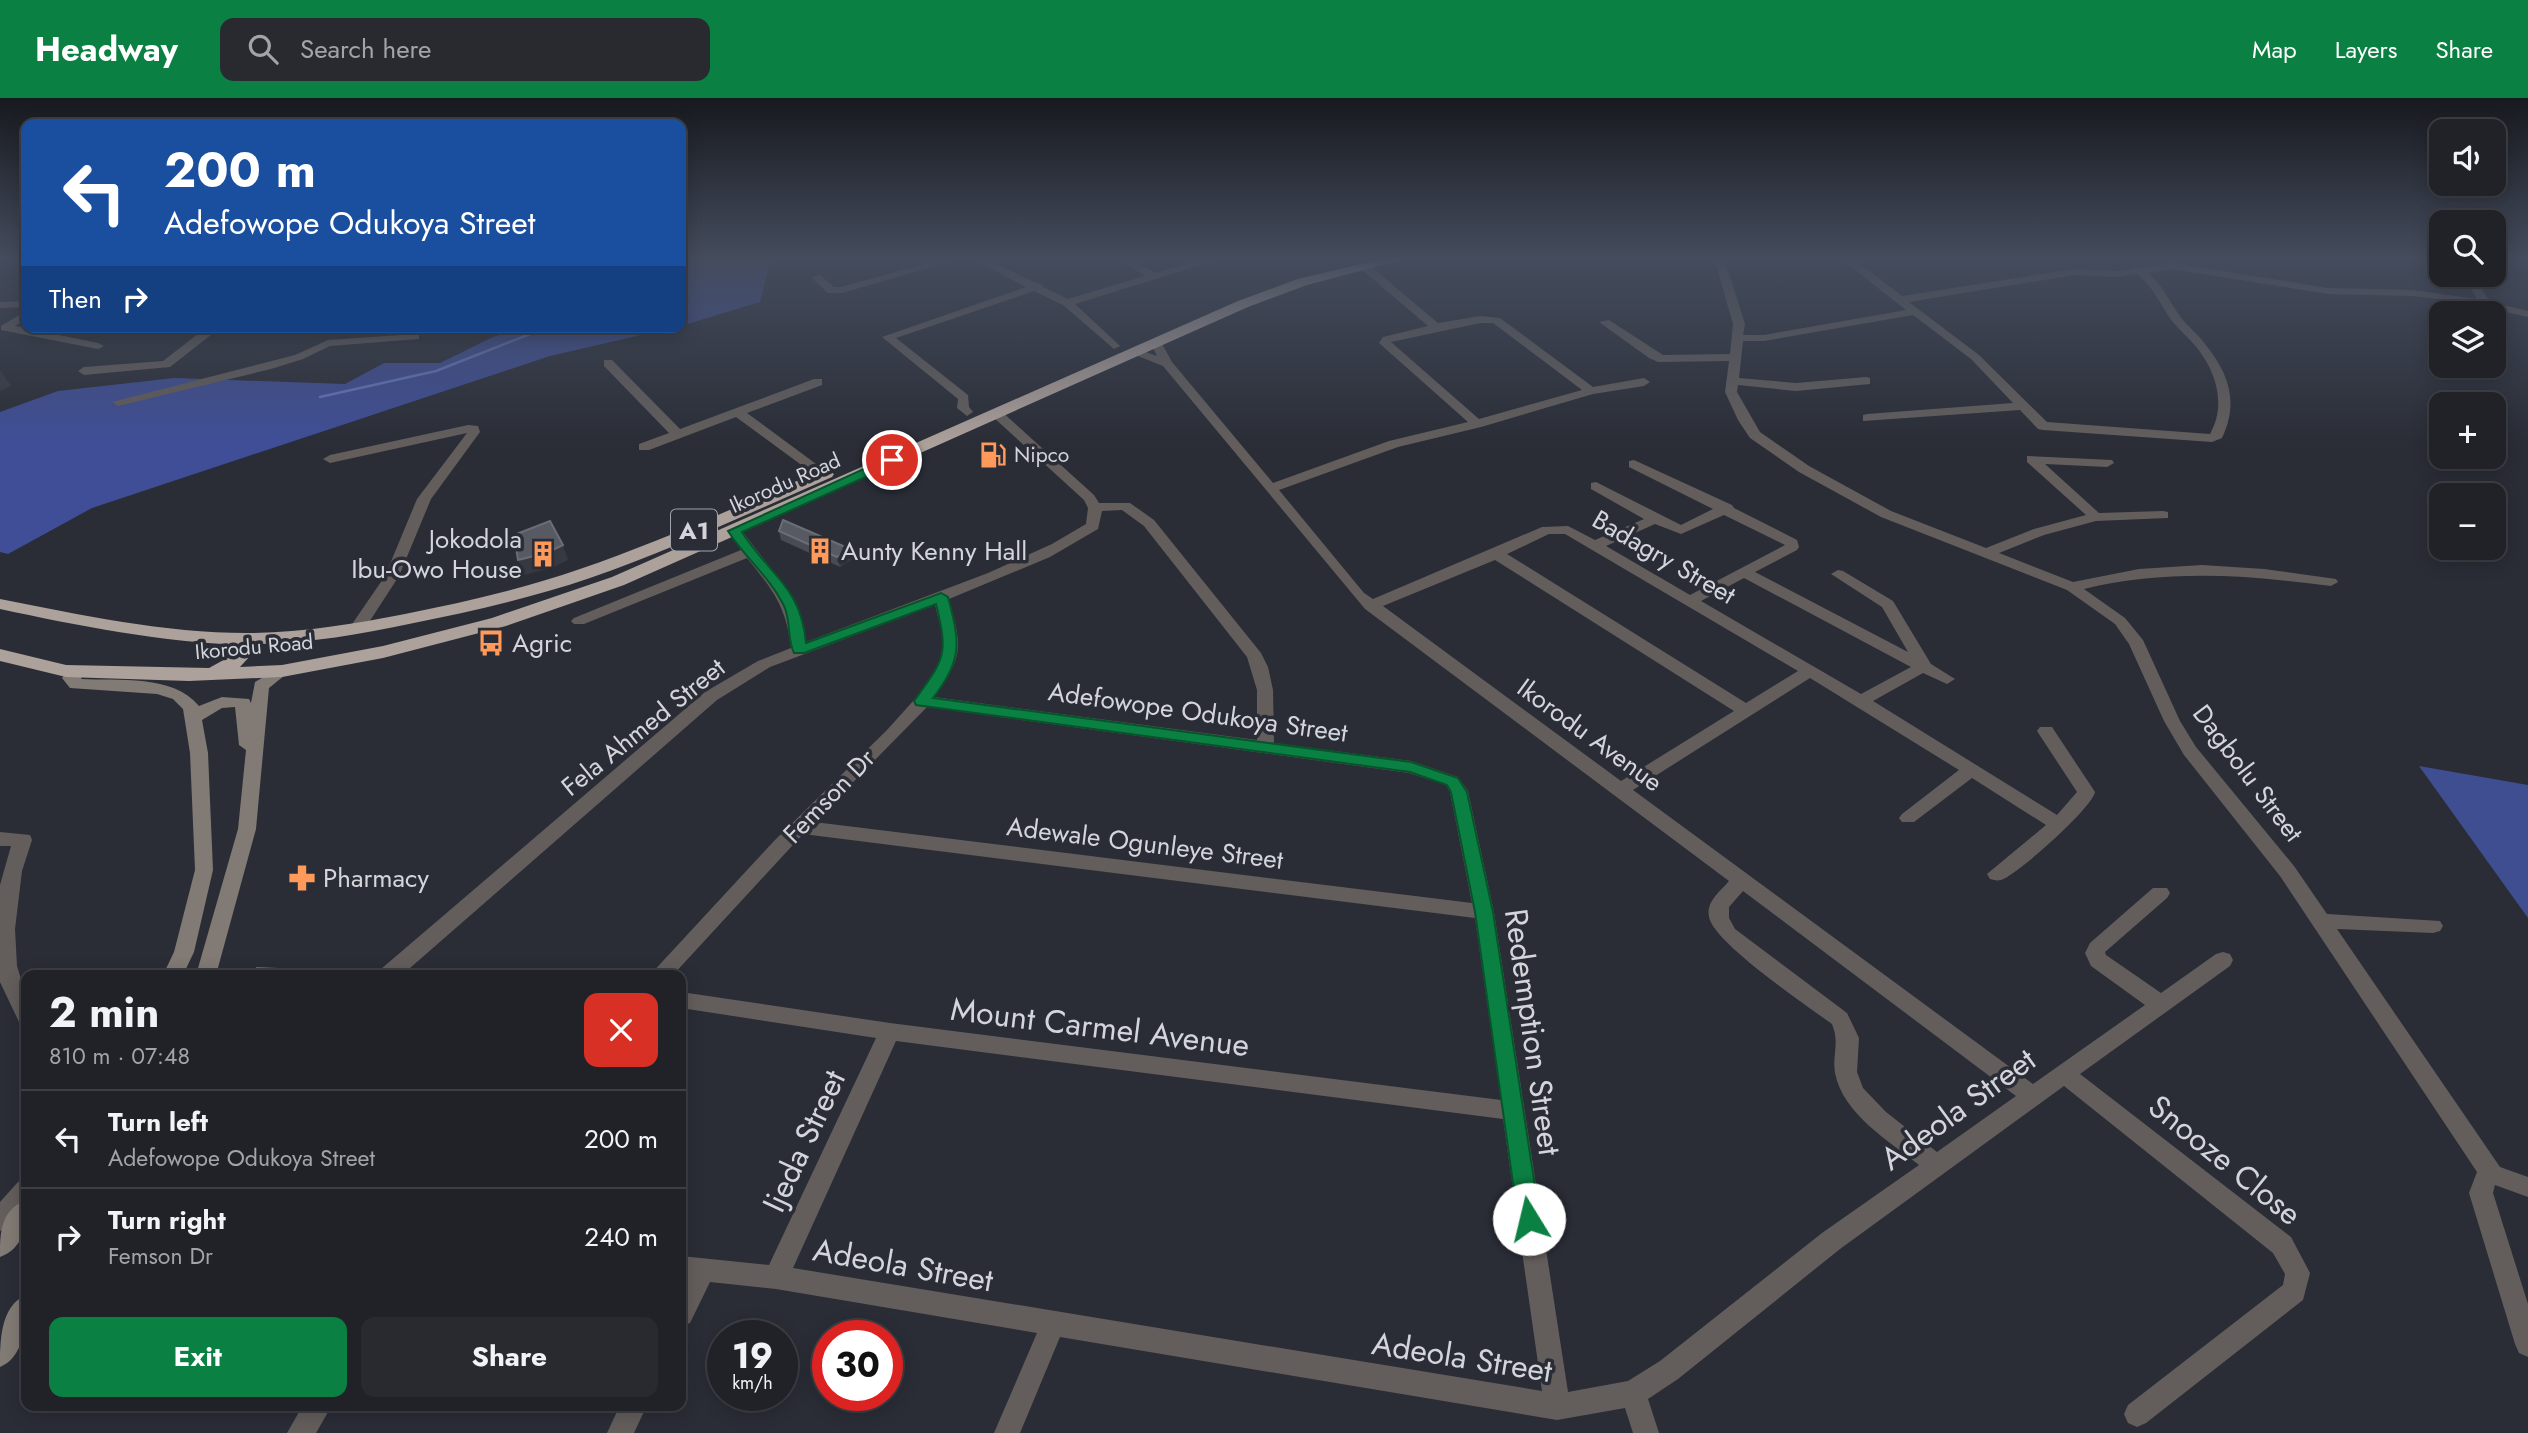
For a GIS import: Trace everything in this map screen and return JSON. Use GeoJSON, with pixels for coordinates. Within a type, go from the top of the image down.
{"type":"FeatureCollection","features":[{"type":"Feature","properties":{"kind":"highway","name":"Ikorodu Road"},"geometry":{"type":"LineString","coordinates":[[0,604],[130,630],[247,639],[324,634],[461,608],[573,578],[613,564],[824,475],[1173,320]]}},
{"type":"Feature","properties":{"kind":"highway","name":"Ikorodu Road"},"geometry":{"type":"LineString","coordinates":[[0,655],[76,671],[210,675],[282,671],[430,641],[556,604],[618,581],[1208,320]]}},
{"type":"Feature","properties":{"kind":"highway"},"geometry":{"type":"LineString","coordinates":[[314,665],[296,659],[298,650],[324,634]]}},
{"type":"Feature","properties":{"kind":"highway"},"geometry":{"type":"LineString","coordinates":[[210,675],[245,653],[251,645],[247,639]]}},
{"type":"Feature","properties":{"kind":"street"},"geometry":{"type":"LineString","coordinates":[[17,320],[5,328],[21,331]]}},
{"type":"Feature","properties":{"kind":"street"},"geometry":{"type":"LineString","coordinates":[[937,320],[888,337],[964,398],[963,408],[967,412]]}},
{"type":"Feature","properties":{"kind":"street"},"geometry":{"type":"LineString","coordinates":[[1086,320],[1115,346]]}},
{"type":"Feature","properties":{"kind":"street"},"geometry":{"type":"LineString","coordinates":[[1431,320],[1439,327]]}},
{"type":"Feature","properties":{"kind":"street"},"geometry":{"type":"LineString","coordinates":[[1476,320],[1387,339],[1385,343],[1477,424]]}},
{"type":"Feature","properties":{"kind":"street"},"geometry":{"type":"LineString","coordinates":[[1496,320],[1591,391]]}},
{"type":"Feature","properties":{"kind":"street","name":"Dagbolu Street"},"geometry":{"type":"LineString","coordinates":[[1738,320],[1731,392],[1744,420],[1755,435],[1804,470],[1886,514],[2072,587],[2109,611],[2131,634],[2172,721],[2190,751],[2257,831],[2492,1174]]}},
{"type":"Feature","properties":{"kind":"street"},"geometry":{"type":"LineString","coordinates":[[1738,338],[1804,332],[1859,320]]}},
{"type":"Feature","properties":{"kind":"street"},"geometry":{"type":"LineString","coordinates":[[1925,320],[1975,357],[2040,424],[2050,427],[2212,438],[2217,435],[2224,421],[2226,406],[2219,377],[2200,344],[2177,320]]}},
{"type":"Feature","properties":{"kind":"street"},"geometry":{"type":"LineString","coordinates":[[1605,322],[1653,356],[1662,359],[1735,357]]}},
{"type":"Feature","properties":{"kind":"street"},"geometry":{"type":"LineString","coordinates":[[31,333],[98,346]]}},
{"type":"Feature","properties":{"kind":"street"},"geometry":{"type":"LineString","coordinates":[[84,371],[166,364],[207,333]]}},
{"type":"Feature","properties":{"kind":"street"},"geometry":{"type":"LineString","coordinates":[[118,402],[299,357],[328,343],[338,333]]}},
{"type":"Feature","properties":{"kind":"street"},"geometry":{"type":"LineString","coordinates":[[328,343],[415,337]]}},
{"type":"Feature","properties":{"kind":"street","name":"Ikorodu Avenue"},"geometry":{"type":"LineString","coordinates":[[1156,342],[1167,363],[1348,584],[1370,606],[2033,1096]]}},
{"type":"Feature","properties":{"kind":"street"},"geometry":{"type":"LineString","coordinates":[[1133,352],[1167,363]]}},
{"type":"Feature","properties":{"kind":"street"},"geometry":{"type":"LineString","coordinates":[[608,363],[677,434]]}},
{"type":"Feature","properties":{"kind":"street"},"geometry":{"type":"LineString","coordinates":[[1732,381],[1796,387],[1866,381]]}},
{"type":"Feature","properties":{"kind":"street"},"geometry":{"type":"LineString","coordinates":[[644,447],[818,382]]}},
{"type":"Feature","properties":{"kind":"street"},"geometry":{"type":"LineString","coordinates":[[1270,489],[1394,444],[1477,424],[1591,391],[1644,382]]}},
{"type":"Feature","properties":{"kind":"street"},"geometry":{"type":"LineString","coordinates":[[1867,418],[2023,406]]}},
{"type":"Feature","properties":{"kind":"street"},"geometry":{"type":"LineString","coordinates":[[739,413],[824,475]]}},
{"type":"Feature","properties":{"kind":"street"},"geometry":{"type":"LineString","coordinates":[[996,414],[1077,484],[1095,508],[1115,504],[1134,508],[1149,523],[1255,656],[1263,672],[1267,691],[1265,748]]}},
{"type":"Feature","properties":{"kind":"street"},"geometry":{"type":"LineString","coordinates":[[330,459],[468,429],[474,432],[424,499],[392,576],[356,629]]}},
{"type":"Feature","properties":{"kind":"street"},"geometry":{"type":"LineString","coordinates":[[2096,517],[2032,459],[2107,463]]}},
{"type":"Feature","properties":{"kind":"street"},"geometry":{"type":"LineString","coordinates":[[1634,464],[1793,543],[1792,547],[1690,600]]}},
{"type":"Feature","properties":{"kind":"street"},"geometry":{"type":"LineString","coordinates":[[1596,486],[1677,529],[1685,529],[1727,508]]}},
{"type":"Feature","properties":{"kind":"street","name":"Fela Ahmed Street"},"geometry":{"type":"LineString","coordinates":[[394,970],[711,696],[764,664],[941,597],[1084,533],[1093,526],[1095,508]]}},
{"type":"Feature","properties":{"kind":"street"},"geometry":{"type":"LineString","coordinates":[[1987,553],[2039,532],[2096,517],[2163,515]]}},
{"type":"Feature","properties":{"kind":"street"},"geometry":{"type":"LineString","coordinates":[[1596,545],[1655,519]]}},
{"type":"Feature","properties":{"kind":"street","name":"Badagry Street"},"geometry":{"type":"LineString","coordinates":[[1370,606],[1547,530],[1568,530],[1861,701],[2059,825]]}},
{"type":"Feature","properties":{"kind":"street"},"geometry":{"type":"LineString","coordinates":[[735,531],[748,552],[777,581],[792,607],[797,623],[799,650]]}},
{"type":"Feature","properties":{"kind":"street"},"geometry":{"type":"LineString","coordinates":[[579,621],[748,552]]}},
{"type":"Feature","properties":{"kind":"street"},"geometry":{"type":"LineString","coordinates":[[1496,554],[1745,710]]}},
{"type":"Feature","properties":{"kind":"street"},"geometry":{"type":"LineString","coordinates":[[2072,587],[2116,576],[2201,569],[2247,570],[2331,582]]}},
{"type":"Feature","properties":{"kind":"street"},"geometry":{"type":"LineString","coordinates":[[1742,571],[1947,679]]}},
{"type":"Feature","properties":{"kind":"street"},"geometry":{"type":"LineString","coordinates":[[1839,574],[1888,604],[1924,666]]}},
{"type":"Feature","properties":{"kind":"street","name":"Femson Dr"},"geometry":{"type":"LineString","coordinates":[[665,970],[940,680],[951,648],[951,636],[941,597]]}},
{"type":"Feature","properties":{"kind":"street"},"geometry":{"type":"LineString","coordinates":[[1861,701],[1924,666]]}},
{"type":"Feature","properties":{"kind":"street"},"geometry":{"type":"LineString","coordinates":[[76,671],[70,678],[76,684],[156,689],[179,695],[191,707],[199,753],[204,870],[184,951],[175,970]]}},
{"type":"Feature","properties":{"kind":"street"},"geometry":{"type":"LineString","coordinates":[[207,970],[247,829],[261,686],[282,671]]}},
{"type":"Feature","properties":{"kind":"street"},"geometry":{"type":"LineString","coordinates":[[1620,789],[1809,672]]}},
{"type":"Feature","properties":{"kind":"street"},"geometry":{"type":"LineString","coordinates":[[192,719],[209,706],[231,701],[243,703],[252,780]]}},
{"type":"Feature","properties":{"kind":"street","name":"Adefowope Odukoya Street"},"geometry":{"type":"LineString","coordinates":[[922,701],[1411,767],[1452,781],[1459,792]]}},
{"type":"Feature","properties":{"kind":"street"},"geometry":{"type":"LineString","coordinates":[[1997,874],[2083,803],[2086,792],[2046,732]]}},
{"type":"Feature","properties":{"kind":"street"},"geometry":{"type":"LineString","coordinates":[[1908,818],[1971,770]]}},
{"type":"Feature","properties":{"kind":"street","name":"Redemption Street"},"geometry":{"type":"LineString","coordinates":[[1459,792],[1484,912],[1557,1407]]}},
{"type":"Feature","properties":{"kind":"street","name":"Adewale Ogunleye Street"},"geometry":{"type":"LineString","coordinates":[[799,827],[1484,912]]}},
{"type":"Feature","properties":{"kind":"street"},"geometry":{"type":"LineString","coordinates":[[0,839],[23,840],[17,852],[5,908],[5,982],[21,1008]]}},
{"type":"Feature","properties":{"kind":"street"},"geometry":{"type":"LineString","coordinates":[[1742,879],[1719,905],[1719,919],[1728,934],[1840,1019],[1848,1038],[1846,1073],[1854,1093],[1878,1119],[1937,1166]]}},
{"type":"Feature","properties":{"kind":"street"},"geometry":{"type":"LineString","coordinates":[[2160,893],[2097,948],[2095,953],[2098,960],[2160,1004]]}},
{"type":"Feature","properties":{"kind":"street"},"geometry":{"type":"LineString","coordinates":[[2319,920],[2433,926]]}},
{"type":"Feature","properties":{"kind":"street","name":"Adeola Street"},"geometry":{"type":"LineString","coordinates":[[692,1269],[776,1277],[1557,1407],[1633,1393],[1669,1370],[1831,1241],[2223,960]]}},
{"type":"Feature","properties":{"kind":"street","name":"Mount Carmel Avenue"},"geometry":{"type":"LineString","coordinates":[[686,1001],[890,1032],[1513,1111]]}},
{"type":"Feature","properties":{"kind":"street","name":"Ijeda Street"},"geometry":{"type":"LineString","coordinates":[[776,1277],[890,1032]]}},
{"type":"Feature","properties":{"kind":"street","name":"Snooze Close"},"geometry":{"type":"LineString","coordinates":[[2064,1074],[2282,1245],[2298,1273],[2294,1292],[2137,1414]]}},
{"type":"Feature","properties":{"kind":"street"},"geometry":{"type":"LineString","coordinates":[[2528,1188],[2492,1174],[2484,1180],[2481,1193],[2528,1344]]}},
{"type":"Feature","properties":{"kind":"street"},"geometry":{"type":"LineString","coordinates":[[0,1220],[21,1195]]}},
{"type":"Feature","properties":{"kind":"street"},"geometry":{"type":"LineString","coordinates":[[0,1246],[21,1218]]}},
{"type":"Feature","properties":{"kind":"street"},"geometry":{"type":"LineString","coordinates":[[686,1294],[692,1269]]}},
{"type":"Feature","properties":{"kind":"street"},"geometry":{"type":"LineString","coordinates":[[0,1354],[21,1316]]}},
{"type":"Feature","properties":{"kind":"street"},"geometry":{"type":"LineString","coordinates":[[1013,1431],[1053,1324]]}},
{"type":"Feature","properties":{"kind":"street"},"geometry":{"type":"LineString","coordinates":[[1633,1393],[1646,1433]]}},
{"type":"Feature","properties":{"kind":"street"},"geometry":{"type":"LineString","coordinates":[[300,1433],[315,1411]]}},
{"type":"Feature","properties":{"kind":"street"},"geometry":{"type":"LineString","coordinates":[[620,1433],[631,1411]]}},
{"type":"Feature","properties":{"kind":"shaded area"},"geometry":{"type":"Polygon","coordinates":[[[506,333],[650,333],[550,356],[92,508],[8,554],[0,552],[0,412],[58,391],[174,378],[345,384],[384,363],[440,363],[506,333]]]}},
{"type":"Feature","properties":{"kind":"shaded area"},"geometry":{"type":"Polygon","coordinates":[[[2419,766],[2528,785],[2528,918],[2419,766]]]}},
{"type":"Feature","properties":{"kind":"building"},"geometry":{"type":"Polygon","coordinates":[[[783,520],[850,549],[837,557],[779,531],[783,520]]]}},
{"type":"Feature","properties":{"kind":"building"},"geometry":{"type":"Polygon","coordinates":[[[550,521],[563,545],[546,553],[518,560],[514,535],[550,521]]]}},
{"type":"Feature","properties":{"kind":"building"},"geometry":{"type":"Polygon","coordinates":[[[257,968],[298,970],[255,970],[257,968]]]}},
{"type":"Feature","properties":{"kind":"waterway"},"geometry":{"type":"LineString","coordinates":[[320,397],[436,371],[533,333]]}},
{"type":"Feature","properties":{"kind":"place","name":"Nipco"},"geometry":{"type":"Point","coordinates":[993,455]}},
{"type":"Feature","properties":{"kind":"place","name":"Aunty Kenny Hall"},"geometry":{"type":"Point","coordinates":[820,551]}},
{"type":"Feature","properties":{"kind":"place","name":"Jokodola Ibu-Owo House"},"geometry":{"type":"Point","coordinates":[543,554]}},
{"type":"Feature","properties":{"kind":"place","name":"Agric"},"geometry":{"type":"Point","coordinates":[491,643]}},
{"type":"Feature","properties":{"kind":"place","name":"Pharmacy"},"geometry":{"type":"Point","coordinates":[302,878]}},
{"type":"Feature","properties":{"kind":"route"},"geometry":{"type":"LineString","coordinates":[[892,460],[735,531],[748,552],[777,581],[792,607],[797,623],[799,650],[941,597],[951,636],[951,648],[940,680],[922,701],[1411,767],[1452,781],[1459,792],[1484,912],[1529,1219]]}}]}
